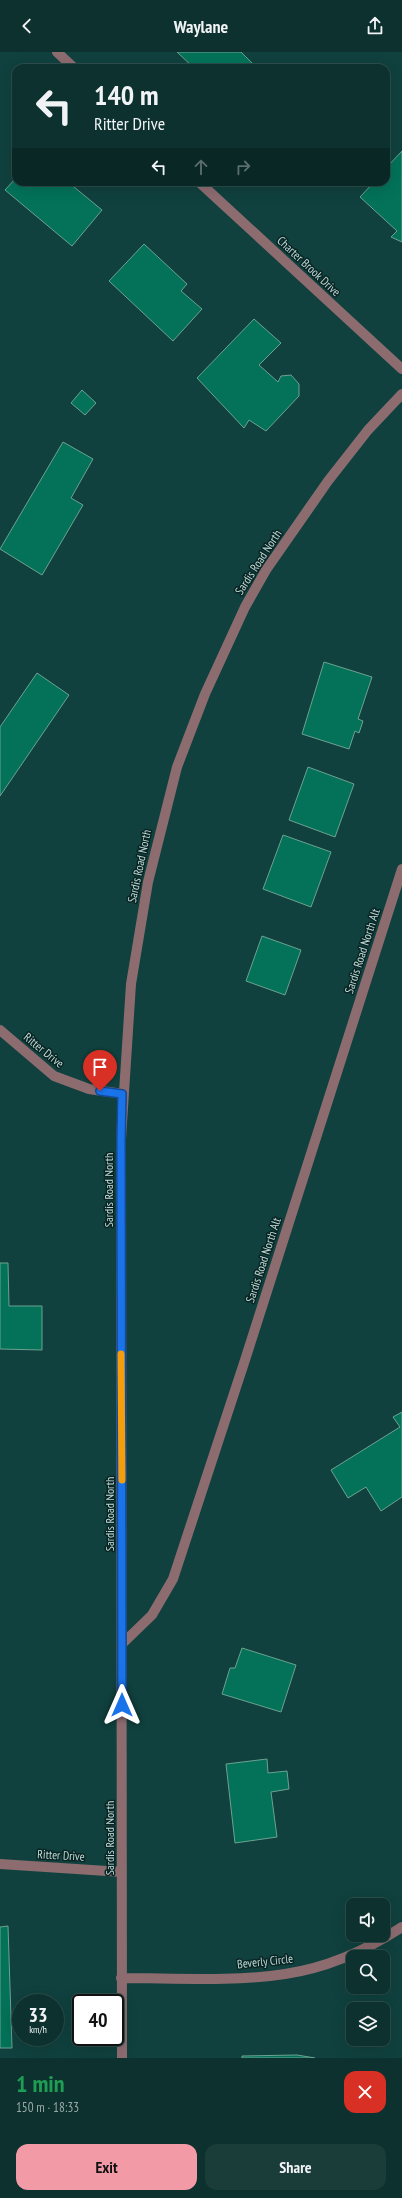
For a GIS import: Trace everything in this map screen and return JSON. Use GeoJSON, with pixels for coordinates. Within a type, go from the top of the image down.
{"type":"FeatureCollection","features":[{"type":"Feature","properties":{"kind":"street"},"geometry":{"type":"LineString","coordinates":[[57,52],[70,64]]}},
{"type":"Feature","properties":{"kind":"street","name":"Charter Brook Drive"},"geometry":{"type":"LineString","coordinates":[[202,186],[402,369]]}},
{"type":"Feature","properties":{"kind":"street","name":"Sardis Road North"},"geometry":{"type":"LineString","coordinates":[[122,2058],[121,1139],[122,1094],[131,984],[148,882],[177,767],[205,694],[245,607],[266,570],[328,481],[368,430],[402,394]]}},
{"type":"Feature","properties":{"kind":"street","name":"Sardis Road North Alt"},"geometry":{"type":"LineString","coordinates":[[122,1644],[152,1615],[173,1578],[245,1360],[402,869]]}},
{"type":"Feature","properties":{"kind":"street","name":"Ritter Drive"},"geometry":{"type":"LineString","coordinates":[[0,1030],[54,1076],[89,1089],[122,1094]]}},
{"type":"Feature","properties":{"kind":"street","name":"Ritter Drive"},"geometry":{"type":"LineString","coordinates":[[0,1864],[122,1872]]}},
{"type":"Feature","properties":{"kind":"street","name":"Beverly Circle"},"geometry":{"type":"LineString","coordinates":[[121,1978],[234,1977],[284,1974],[333,1962],[384,1939],[402,1927]]}},
{"type":"Feature","properties":{"kind":"building"},"geometry":{"type":"Polygon","coordinates":[[[177,52],[241,52],[253,64],[190,64],[177,52]]]}},
{"type":"Feature","properties":{"kind":"building"},"geometry":{"type":"Polygon","coordinates":[[[402,151],[402,242],[391,237],[397,231],[360,197],[370,186],[390,186],[390,164],[402,151]]]}},
{"type":"Feature","properties":{"kind":"building"},"geometry":{"type":"Polygon","coordinates":[[[12,182],[12,186],[73,186],[102,210],[72,246],[5,190],[12,182]]]}},
{"type":"Feature","properties":{"kind":"building"},"geometry":{"type":"Polygon","coordinates":[[[144,244],[187,284],[181,291],[202,309],[173,341],[109,281],[144,244]]]}},
{"type":"Feature","properties":{"kind":"building"},"geometry":{"type":"Polygon","coordinates":[[[254,319],[281,343],[259,365],[278,382],[281,376],[291,375],[299,384],[299,396],[266,431],[249,420],[244,428],[197,378],[254,319]]]}},
{"type":"Feature","properties":{"kind":"building"},"geometry":{"type":"Polygon","coordinates":[[[82,390],[96,403],[85,415],[71,403],[82,390]]]}},
{"type":"Feature","properties":{"kind":"building"},"geometry":{"type":"Polygon","coordinates":[[[63,442],[93,459],[71,498],[83,505],[42,575],[0,549],[63,442]]]}},
{"type":"Feature","properties":{"kind":"building"},"geometry":{"type":"Polygon","coordinates":[[[324,662],[372,677],[358,719],[363,721],[359,733],[355,731],[349,749],[302,734],[324,662]]]}},
{"type":"Feature","properties":{"kind":"building"},"geometry":{"type":"Polygon","coordinates":[[[37,673],[69,695],[0,796],[0,727],[37,673]]]}},
{"type":"Feature","properties":{"kind":"building"},"geometry":{"type":"Polygon","coordinates":[[[308,767],[354,784],[335,837],[289,820],[308,767]]]}},
{"type":"Feature","properties":{"kind":"building"},"geometry":{"type":"Polygon","coordinates":[[[283,835],[331,852],[311,907],[263,889],[283,835]]]}},
{"type":"Feature","properties":{"kind":"building"},"geometry":{"type":"Polygon","coordinates":[[[262,936],[301,950],[285,995],[246,981],[262,936]]]}},
{"type":"Feature","properties":{"kind":"building"},"geometry":{"type":"Polygon","coordinates":[[[0,1263],[8,1263],[9,1306],[42,1306],[42,1350],[0,1349],[0,1263]]]}},
{"type":"Feature","properties":{"kind":"building"},"geometry":{"type":"Polygon","coordinates":[[[402,1412],[402,1497],[381,1511],[366,1487],[348,1498],[331,1470],[400,1427],[393,1417],[402,1412]]]}},
{"type":"Feature","properties":{"kind":"building"},"geometry":{"type":"Polygon","coordinates":[[[242,1648],[296,1665],[281,1712],[222,1694],[230,1668],[235,1668],[242,1648]]]}},
{"type":"Feature","properties":{"kind":"building"},"geometry":{"type":"Polygon","coordinates":[[[267,1759],[268,1773],[287,1771],[289,1789],[271,1792],[277,1837],[235,1843],[226,1764],[267,1759]]]}},
{"type":"Feature","properties":{"kind":"building"},"geometry":{"type":"Polygon","coordinates":[[[8,1926],[12,2048],[0,2048],[0,1927],[8,1926]]]}},
{"type":"Feature","properties":{"kind":"building"},"geometry":{"type":"Polygon","coordinates":[[[297,2055],[315,2058],[242,2058],[242,2056],[297,2055]]]}},
{"type":"Feature","properties":{"kind":"slow traffic"},"geometry":{"type":"LineString","coordinates":[[121,1354],[122,1480]]}},
{"type":"Feature","properties":{"kind":"route"},"geometry":{"type":"LineString","coordinates":[[100,1091],[122,1094],[122,1705]]}}]}
